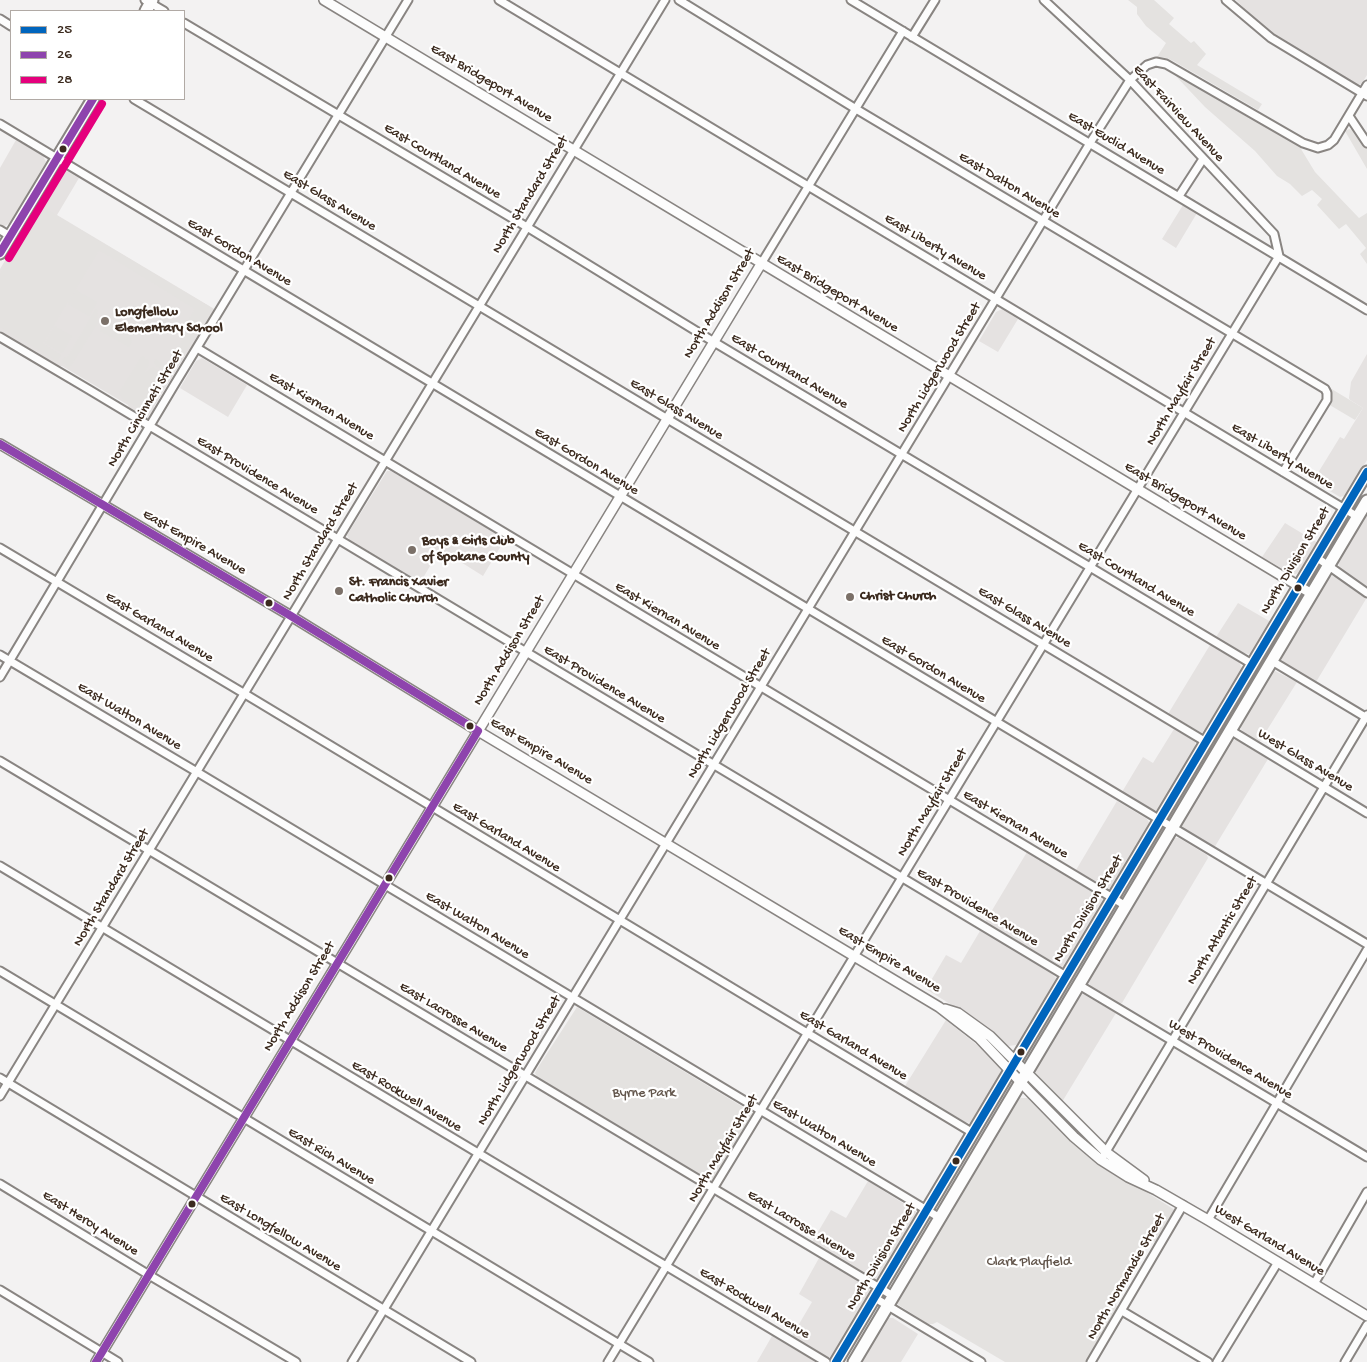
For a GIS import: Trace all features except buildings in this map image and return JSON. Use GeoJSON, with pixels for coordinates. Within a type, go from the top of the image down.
{"type":"FeatureCollection","features":[{"type":"Feature","properties":{"kind":"main road"},"geometry":{"type":"LineString","coordinates":[[0,252],[5,233],[57,158],[91,100]]}},
{"type":"Feature","properties":{"kind":"main road","name":"North Division Street"},"geometry":{"type":"LineString","coordinates":[[836,1362],[1367,472]]}},
{"type":"Feature","properties":{"kind":"main road"},"geometry":{"type":"LineString","coordinates":[[854,1362],[1367,501]]}},
{"type":"Feature","properties":{"kind":"main road"},"geometry":{"type":"LineString","coordinates":[[1230,730],[1227,727],[1227,721],[1248,686],[1243,680]]}},
{"type":"Feature","properties":{"kind":"main road"},"geometry":{"type":"LineString","coordinates":[[1199,784],[1197,774],[1212,749],[1206,742]]}},
{"type":"Feature","properties":{"kind":"street","name":"East Bridgeport Avenue"},"geometry":{"type":"LineString","coordinates":[[324,0],[1312,594]]}},
{"type":"Feature","properties":{"kind":"street","name":"North Cincinnati Street"},"geometry":{"type":"LineString","coordinates":[[0,677],[408,0]]}},
{"type":"Feature","properties":{"kind":"street","name":"East Liberty Avenue"},"geometry":{"type":"LineString","coordinates":[[499,0],[1358,517]]}},
{"type":"Feature","properties":{"kind":"street","name":"North Standard Street"},"geometry":{"type":"LineString","coordinates":[[0,1096],[665,0]]}},
{"type":"Feature","properties":{"kind":"street","name":"East Dalton Avenue"},"geometry":{"type":"LineString","coordinates":[[679,0],[856,109],[1324,390],[1327,393],[1327,400],[1283,472]]}},
{"type":"Feature","properties":{"kind":"street","name":"East Euclid Avenue"},"geometry":{"type":"LineString","coordinates":[[852,0],[1367,310]]}},
{"type":"Feature","properties":{"kind":"street"},"geometry":{"type":"LineString","coordinates":[[912,37],[935,0]]}},
{"type":"Feature","properties":{"kind":"street","name":"East Fairview Avenue"},"geometry":{"type":"LineString","coordinates":[[1044,0],[1130,80],[1274,234],[1279,256]]}},
{"type":"Feature","properties":{"kind":"street"},"geometry":{"type":"LineString","coordinates":[[1226,0],[1271,38],[1365,95]]}},
{"type":"Feature","properties":{"kind":"street"},"geometry":{"type":"LineString","coordinates":[[150,3],[162,10]]}},
{"type":"Feature","properties":{"kind":"street","name":"East Courtland Avenue"},"geometry":{"type":"LineString","coordinates":[[185,24],[527,227],[714,342],[1252,664]]}},
{"type":"Feature","properties":{"kind":"street","name":"North Addison Street"},"geometry":{"type":"LineString","coordinates":[[96,1362],[903,32]]}},
{"type":"Feature","properties":{"kind":"street"},"geometry":{"type":"LineString","coordinates":[[1130,80],[1147,65],[1156,62],[1166,64],[1303,143],[1318,148],[1332,143],[1365,95],[1367,86]]}},
{"type":"Feature","properties":{"kind":"street","name":"North Lidgerwood Street"},"geometry":{"type":"LineString","coordinates":[[352,1362],[1090,143],[1130,80]]}},
{"type":"Feature","properties":{"kind":"street","name":"East Glass Avenue"},"geometry":{"type":"LineString","coordinates":[[136,100],[1206,742]]}},
{"type":"Feature","properties":{"kind":"street"},"geometry":{"type":"LineString","coordinates":[[1349,116],[1367,144]]}},
{"type":"Feature","properties":{"kind":"street","name":"East Gordon Avenue"},"geometry":{"type":"LineString","coordinates":[[0,124],[1367,944]]}},
{"type":"Feature","properties":{"kind":"street"},"geometry":{"type":"LineString","coordinates":[[1180,196],[1203,159]]}},
{"type":"Feature","properties":{"kind":"street","name":"North Mayfair Street"},"geometry":{"type":"LineString","coordinates":[[608,1362],[1279,256]]}},
{"type":"Feature","properties":{"kind":"street","name":"East Providence Avenue"},"geometry":{"type":"LineString","coordinates":[[0,337],[1066,976]]}},
{"type":"Feature","properties":{"kind":"street","name":"East Kiernan Avenue"},"geometry":{"type":"LineString","coordinates":[[197,348],[1126,906]]}},
{"type":"Feature","properties":{"kind":"street","name":"East Empire Avenue"},"geometry":{"type":"LineString","coordinates":[[0,444],[292,616],[478,731],[856,956],[939,1007],[1013,1066]]}},
{"type":"Feature","properties":{"kind":"street","name":"East Garland Avenue"},"geometry":{"type":"LineString","coordinates":[[0,548],[973,1133]]}},
{"type":"Feature","properties":{"kind":"street"},"geometry":{"type":"LineString","coordinates":[[1316,557],[1367,593]]}},
{"type":"Feature","properties":{"kind":"street","name":"East Walton Avenue"},"geometry":{"type":"LineString","coordinates":[[0,656],[197,772],[940,1218]]}},
{"type":"Feature","properties":{"kind":"street"},"geometry":{"type":"LineString","coordinates":[[1272,661],[1367,717]]}},
{"type":"Feature","properties":{"kind":"street","name":"North Atlantic Street"},"geometry":{"type":"LineString","coordinates":[[1104,1156],[1367,717]]}},
{"type":"Feature","properties":{"kind":"street","name":"West Glass Avenue"},"geometry":{"type":"LineString","coordinates":[[1230,730],[1367,813]]}},
{"type":"Feature","properties":{"kind":"street","name":"East Lacrosse Avenue"},"geometry":{"type":"LineString","coordinates":[[0,761],[714,1189],[891,1301]]}},
{"type":"Feature","properties":{"kind":"street","name":"East Rockwell Avenue"},"geometry":{"type":"LineString","coordinates":[[0,866],[826,1362]]}},
{"type":"Feature","properties":{"kind":"street"},"geometry":{"type":"LineString","coordinates":[[1208,1220],[1367,950]]}},
{"type":"Feature","properties":{"kind":"street","name":"East Rich Avenue"},"geometry":{"type":"LineString","coordinates":[[0,972],[649,1362]]}},
{"type":"Feature","properties":{"kind":"street","name":"West Providence Avenue"},"geometry":{"type":"LineString","coordinates":[[1079,985],[1367,1158]]}},
{"type":"Feature","properties":{"kind":"street","name":"West Garland Avenue"},"geometry":{"type":"LineString","coordinates":[[1013,1066],[1074,1137],[1104,1156],[1128,1177],[1183,1205],[1367,1316]]}},
{"type":"Feature","properties":{"kind":"street","name":"East Longfellow Avenue"},"geometry":{"type":"LineString","coordinates":[[0,1078],[471,1362]]}},
{"type":"Feature","properties":{"kind":"street","name":"East Heroy Avenue"},"geometry":{"type":"LineString","coordinates":[[0,1184],[296,1362]]}},
{"type":"Feature","properties":{"kind":"street"},"geometry":{"type":"LineString","coordinates":[[1314,1284],[1367,1192]]}},
{"type":"Feature","properties":{"kind":"street","name":"North Normandie Street"},"geometry":{"type":"LineString","coordinates":[[1092,1362],[1183,1205]]}},
{"type":"Feature","properties":{"kind":"street"},"geometry":{"type":"LineString","coordinates":[[1218,1362],[1278,1262]]}},
{"type":"Feature","properties":{"kind":"street"},"geometry":{"type":"LineString","coordinates":[[0,1290],[118,1362]]}},
{"type":"Feature","properties":{"kind":"street"},"geometry":{"type":"LineString","coordinates":[[878,1293],[968,1359],[981,1362]]}},
{"type":"Feature","properties":{"kind":"street"},"geometry":{"type":"LineString","coordinates":[[1122,1311],[1208,1362]]}},
{"type":"Feature","properties":{"kind":"street"},"geometry":{"type":"LineString","coordinates":[[1345,1362],[1367,1325]]}},
{"type":"Feature","properties":{"kind":"shaded area"},"geometry":{"type":"Polygon","coordinates":[[[1236,0],[1367,0],[1367,75],[1362,83],[1359,85],[1355,84],[1261,26],[1236,0]]]}},
{"type":"Feature","properties":{"kind":"shaded area"},"geometry":{"type":"Polygon","coordinates":[[[16,140],[43,156],[46,162],[10,223],[3,227],[0,225],[0,168],[16,140]]]}},
{"type":"Feature","properties":{"kind":"shaded area","name":"Longfellow Elementary School"},"geometry":{"type":"Polygon","coordinates":[[[63,169],[79,178],[57,215],[216,310],[189,355],[185,356],[154,407],[155,410],[150,418],[145,418],[129,409],[128,405],[0,331],[0,269],[58,172],[63,169]]]}},
{"type":"Feature","properties":{"kind":"shaded area"},"geometry":{"type":"Polygon","coordinates":[[[1183,205],[1197,213],[1176,248],[1162,239],[1183,205]]]}},
{"type":"Feature","properties":{"kind":"shaded area"},"geometry":{"type":"Polygon","coordinates":[[[1002,309],[1018,319],[998,352],[979,341],[996,312],[1002,309]]]}},
{"type":"Feature","properties":{"kind":"shaded area"},"geometry":{"type":"Polygon","coordinates":[[[1367,354],[1367,460],[1347,495],[1340,497],[1313,481],[1340,437],[1344,439],[1363,408],[1349,398],[1351,382],[1367,354]]]}},
{"type":"Feature","properties":{"kind":"shaded area","name":"Longfellow Elementary School"},"geometry":{"type":"Polygon","coordinates":[[[202,358],[247,385],[228,417],[180,388],[196,361],[202,358]]]}},
{"type":"Feature","properties":{"kind":"shaded area"},"geometry":{"type":"Polygon","coordinates":[[[387,471],[391,471],[505,539],[483,576],[440,549],[420,583],[350,541],[347,535],[387,471]]]}},
{"type":"Feature","properties":{"kind":"shaded area"},"geometry":{"type":"Polygon","coordinates":[[[1367,512],[1367,587],[1339,568],[1338,562],[1367,512]]]}},
{"type":"Feature","properties":{"kind":"shaded area"},"geometry":{"type":"Polygon","coordinates":[[[1285,523],[1318,543],[1302,570],[1296,574],[1290,573],[1262,557],[1285,523]]]}},
{"type":"Feature","properties":{"kind":"shaded area"},"geometry":{"type":"Polygon","coordinates":[[[1332,576],[1366,599],[1316,682],[1283,662],[1281,657],[1327,579],[1332,576]]]}},
{"type":"Feature","properties":{"kind":"shaded area"},"geometry":{"type":"Polygon","coordinates":[[[1238,603],[1271,622],[1253,651],[1249,654],[1243,653],[1216,637],[1238,603]]]}},
{"type":"Feature","properties":{"kind":"shaded area"},"geometry":{"type":"Polygon","coordinates":[[[1210,645],[1239,662],[1242,668],[1206,730],[1202,733],[1168,714],[1210,645]]]}},
{"type":"Feature","properties":{"kind":"shaded area"},"geometry":{"type":"Polygon","coordinates":[[[1275,671],[1297,682],[1259,743],[1242,732],[1240,724],[1271,673],[1275,671]]]}},
{"type":"Feature","properties":{"kind":"shaded area"},"geometry":{"type":"Polygon","coordinates":[[[1174,729],[1193,740],[1196,748],[1160,807],[1157,810],[1153,810],[1122,792],[1143,757],[1153,763],[1174,729]]]}},
{"type":"Feature","properties":{"kind":"shaded area"},"geometry":{"type":"Polygon","coordinates":[[[1234,740],[1268,759],[1214,848],[1185,830],[1181,825],[1230,742],[1234,740]]]}},
{"type":"Feature","properties":{"kind":"shaded area"},"geometry":{"type":"Polygon","coordinates":[[[1117,801],[1147,819],[1150,824],[1114,886],[1109,889],[1076,870],[1117,801]]]}},
{"type":"Feature","properties":{"kind":"shaded area"},"geometry":{"type":"Polygon","coordinates":[[[1173,838],[1179,838],[1207,855],[1208,858],[1120,1004],[1091,986],[1089,983],[1090,978],[1173,838]]]}},
{"type":"Feature","properties":{"kind":"shaded area"},"geometry":{"type":"Polygon","coordinates":[[[1027,852],[1103,900],[1102,905],[1067,964],[1062,967],[985,922],[1027,852]]]}},
{"type":"Feature","properties":{"kind":"shaded area"},"geometry":{"type":"Polygon","coordinates":[[[980,931],[1056,978],[1056,984],[1027,1032],[1016,1045],[1008,1046],[1004,1044],[971,1017],[926,989],[946,955],[961,963],[980,931]]]}},
{"type":"Feature","properties":{"kind":"shaded area"},"geometry":{"type":"Polygon","coordinates":[[[1083,994],[1116,1013],[1062,1102],[1037,1078],[1035,1070],[1078,997],[1083,994]]]}},
{"type":"Feature","properties":{"kind":"shaded area"},"geometry":{"type":"Polygon","coordinates":[[[946,1020],[982,1049],[1001,1069],[1000,1077],[970,1123],[965,1122],[905,1086],[946,1020]]]}},
{"type":"Feature","properties":{"kind":"shaded area"},"geometry":{"type":"Polygon","coordinates":[[[868,1181],[917,1212],[916,1217],[881,1276],[877,1279],[871,1278],[812,1242],[831,1210],[846,1218],[868,1181]]]}},
{"type":"Feature","properties":{"kind":"shaded area"},"geometry":{"type":"Polygon","coordinates":[[[819,1258],[868,1287],[871,1292],[834,1354],[830,1357],[826,1357],[792,1336],[812,1302],[799,1294],[819,1258]]]}},
{"type":"Feature","properties":{"kind":"shaded area"},"geometry":{"type":"Polygon","coordinates":[[[888,1318],[893,1318],[918,1334],[901,1362],[860,1362],[888,1318]]]}},
{"type":"Feature","properties":{"kind":"shaded area"},"geometry":{"type":"Polygon","coordinates":[[[772,1336],[816,1362],[757,1362],[772,1336]]]}},
{"type":"Feature","properties":{"kind":"green space"},"geometry":{"type":"Polygon","coordinates":[[[1128,0],[1154,0],[1174,18],[1169,24],[1191,43],[1194,41],[1206,54],[1197,65],[1262,104],[1258,110],[1175,62],[1167,58],[1157,57],[1166,43],[1146,26],[1137,14],[1137,7],[1128,0]]]}},
{"type":"Feature","properties":{"kind":"green space"},"geometry":{"type":"Polygon","coordinates":[[[1171,71],[1302,147],[1301,149],[1315,172],[1359,218],[1367,213],[1367,264],[1360,254],[1366,248],[1346,224],[1339,229],[1317,205],[1322,199],[1312,190],[1302,196],[1290,184],[1277,176],[1255,151],[1205,107],[1171,71]]]}},
{"type":"Feature","properties":{"kind":"green space"},"geometry":{"type":"Polygon","coordinates":[[[1349,129],[1355,130],[1367,148],[1367,169],[1345,131],[1349,129]]]}},
{"type":"Feature","properties":{"kind":"green space"},"geometry":{"type":"Polygon","coordinates":[[[41,206],[212,308],[201,326],[188,321],[195,309],[99,250],[43,343],[61,355],[57,361],[0,327],[0,275],[41,206]]]}},
{"type":"Feature","properties":{"kind":"green space"},"geometry":{"type":"Polygon","coordinates":[[[76,290],[97,302],[89,316],[68,304],[76,290]]]}},
{"type":"Feature","properties":{"kind":"green space"},"geometry":{"type":"Polygon","coordinates":[[[96,309],[98,311],[98,322],[70,367],[62,361],[64,357],[67,358],[96,309]]]}},
{"type":"Feature","properties":{"kind":"green space"},"geometry":{"type":"Polygon","coordinates":[[[214,309],[215,311],[192,350],[190,349],[214,309]]]}},
{"type":"Feature","properties":{"kind":"green space"},"geometry":{"type":"Polygon","coordinates":[[[107,320],[129,334],[132,340],[129,347],[100,331],[107,320]]]}},
{"type":"Feature","properties":{"kind":"green space"},"geometry":{"type":"Polygon","coordinates":[[[192,325],[198,331],[173,370],[165,371],[156,366],[155,359],[167,366],[192,325]]]}},
{"type":"Feature","properties":{"kind":"green space"},"geometry":{"type":"Polygon","coordinates":[[[55,326],[72,336],[62,353],[45,343],[55,326]]]}},
{"type":"Feature","properties":{"kind":"green space"},"geometry":{"type":"Polygon","coordinates":[[[142,356],[149,361],[145,371],[147,372],[152,367],[164,375],[167,380],[147,413],[123,399],[119,393],[142,356]]]}},
{"type":"Feature","properties":{"kind":"green space"},"geometry":{"type":"Polygon","coordinates":[[[1330,388],[1363,408],[1355,420],[1328,404],[1331,396],[1330,388]]]}},
{"type":"Feature","properties":{"kind":"green space","name":"Byrne Park"},"geometry":{"type":"Polygon","coordinates":[[[577,1007],[753,1113],[753,1116],[714,1180],[709,1180],[537,1077],[535,1073],[537,1069],[577,1007]]]}},
{"type":"Feature","properties":{"kind":"green space","name":"Clark Playfield"},"geometry":{"type":"Polygon","coordinates":[[[1020,1098],[1028,1098],[1034,1101],[1111,1170],[1175,1210],[1158,1242],[1151,1242],[1115,1302],[1120,1308],[1087,1362],[1005,1362],[937,1322],[928,1324],[897,1304],[1012,1108],[1020,1098]]]}},
{"type":"Feature","properties":{"kind":"transit line","name":"26"},"geometry":{"type":"LineString","coordinates":[[0,253],[92,100]]}},
{"type":"Feature","properties":{"kind":"transit line","name":"28"},"geometry":{"type":"LineString","coordinates":[[9,258],[102,104]]}},
{"type":"Feature","properties":{"kind":"transit line","name":"26"},"geometry":{"type":"LineString","coordinates":[[0,444],[291,616],[478,731],[96,1362]]}},
{"type":"Feature","properties":{"kind":"transit line","name":"25"},"geometry":{"type":"LineString","coordinates":[[836,1362],[1367,472]]}},
{"type":"Feature","properties":{"kind":"place","name":"Longfellow Elementary School"},"geometry":{"type":"Point","coordinates":[105,321]}},
{"type":"Feature","properties":{"kind":"place","name":"Boys & Girls Club of Spokane County"},"geometry":{"type":"Point","coordinates":[412,550]}},
{"type":"Feature","properties":{"kind":"place","name":"St. Francis Xavier Catholic Church"},"geometry":{"type":"Point","coordinates":[339,591]}},
{"type":"Feature","properties":{"kind":"place","name":"Christ Church"},"geometry":{"type":"Point","coordinates":[850,597]}}]}
